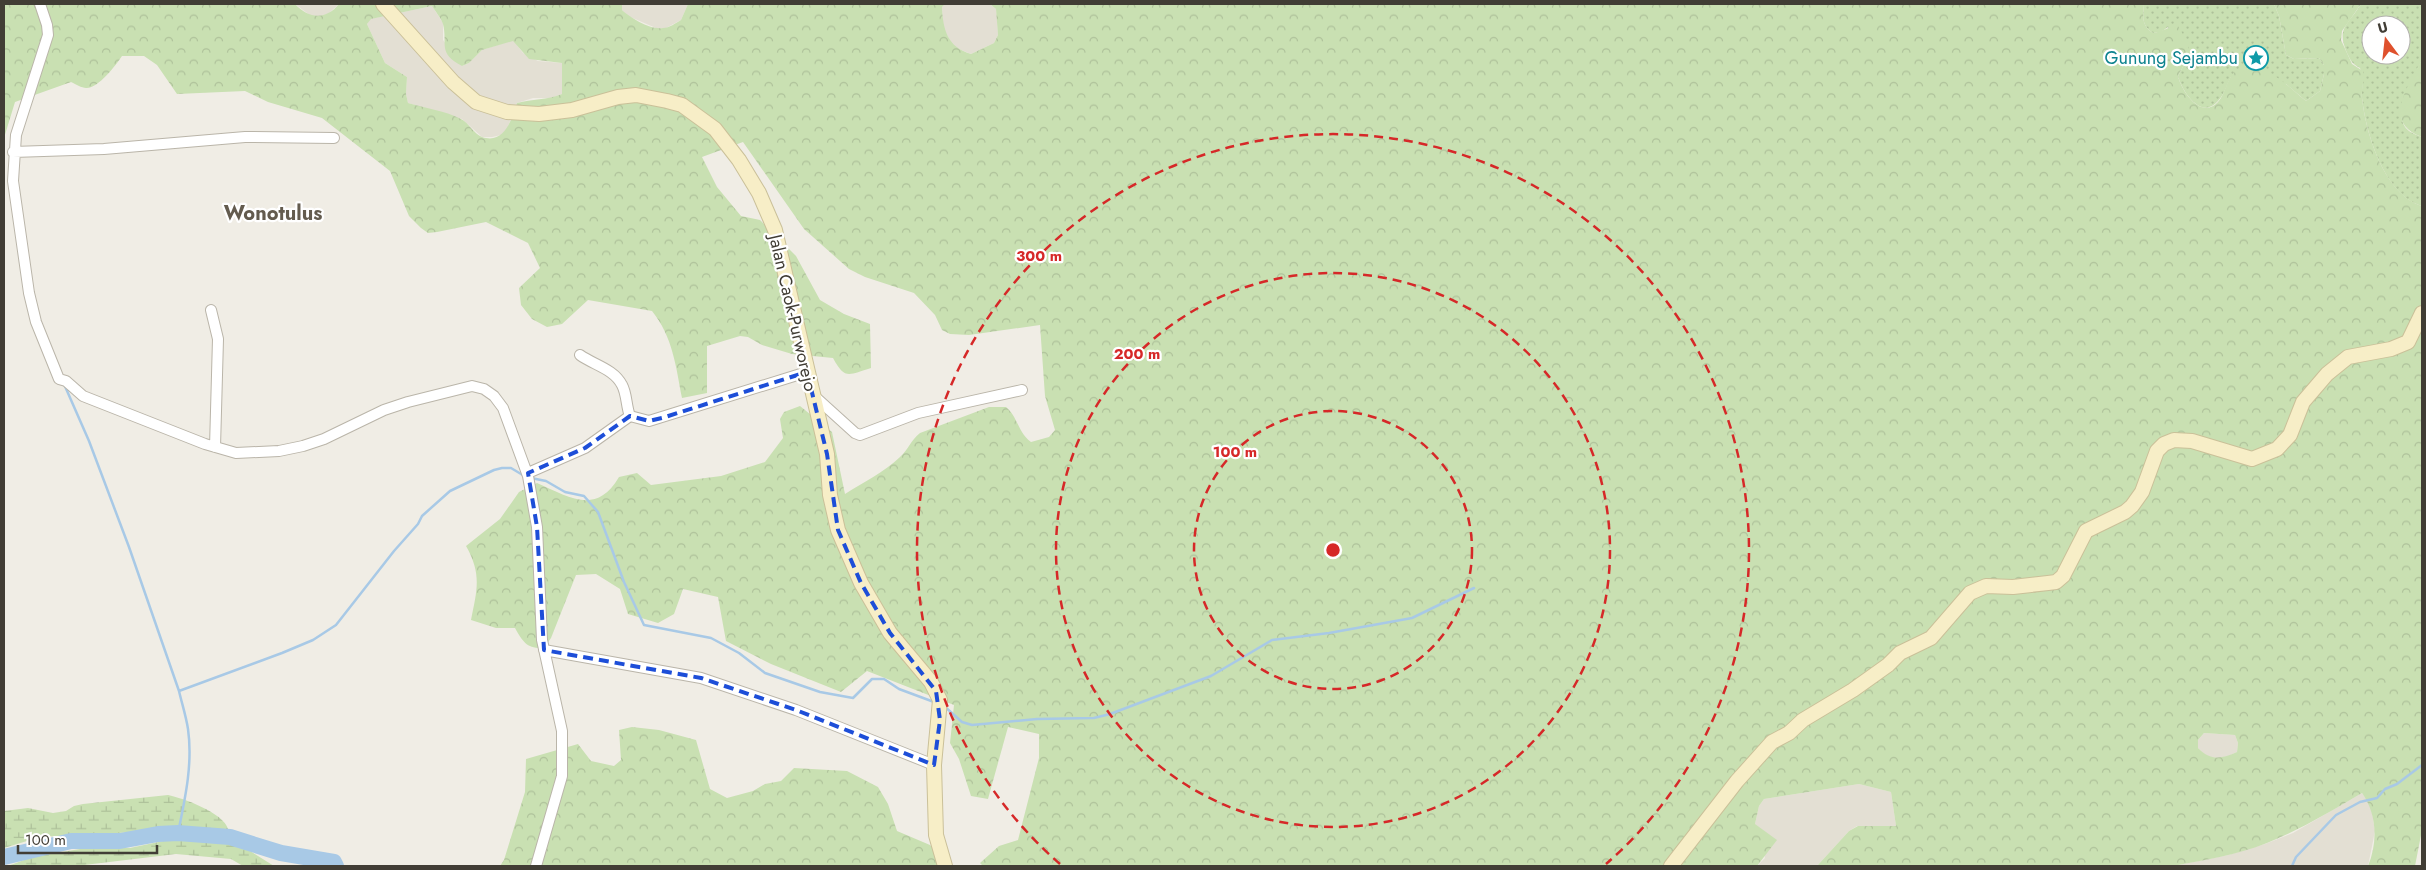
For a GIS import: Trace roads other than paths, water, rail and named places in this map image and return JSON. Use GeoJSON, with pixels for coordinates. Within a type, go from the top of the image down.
{"type":"FeatureCollection","features":[{"type":"Feature","properties":{"kind":"street"},"geometry":{"type":"LineString","coordinates":[[40,4],[47,25],[48,35],[16,135],[17,152],[13,181],[29,293],[36,322],[62,380],[83,396],[215,447],[236,453],[256,453],[303,446],[324,439],[400,404],[472,386],[484,389],[494,396],[503,408],[529,478],[537,527],[538,588],[544,650],[562,731],[562,769],[536,866]]}},
{"type":"Feature","properties":{"kind":"street","name":"Jalan Caok-Purworejo"},"geometry":{"type":"LineString","coordinates":[[383,4],[453,82],[480,103],[507,112],[539,114],[572,110],[618,97],[636,95],[682,105],[715,129],[739,160],[759,193],[775,230],[827,454],[830,495],[838,530],[861,583],[890,633],[931,682],[940,700],[940,720],[934,765],[936,835],[945,866]]}},
{"type":"Feature","properties":{"kind":"street"},"geometry":{"type":"LineString","coordinates":[[17,152],[104,149],[245,137],[334,138]]}},
{"type":"Feature","properties":{"kind":"street"},"geometry":{"type":"LineString","coordinates":[[211,310],[218,339],[215,447]]}},
{"type":"Feature","properties":{"kind":"street"},"geometry":{"type":"LineString","coordinates":[[1672,866],[1736,781],[1772,742],[1789,732],[1803,720],[1853,690],[1900,653],[1931,638],[1970,593],[1986,586],[2013,587],[2056,582],[2063,576],[2086,531],[2125,512],[2132,506],[2142,492],[2157,451],[2164,444],[2174,440],[2192,442],[2252,459],[2261,457],[2277,448],[2290,436],[2303,402],[2327,374],[2348,357],[2391,349],[2408,342],[2422,313]]}},
{"type":"Feature","properties":{"kind":"street"},"geometry":{"type":"LineString","coordinates":[[580,355],[612,373],[618,379],[622,386],[630,416]]}},
{"type":"Feature","properties":{"kind":"street"},"geometry":{"type":"LineString","coordinates":[[630,416],[648,421],[662,418],[807,372]]}},
{"type":"Feature","properties":{"kind":"street"},"geometry":{"type":"LineString","coordinates":[[813,395],[855,433],[860,435],[918,413],[1022,390]]}},
{"type":"Feature","properties":{"kind":"street"},"geometry":{"type":"LineString","coordinates":[[529,478],[585,448],[630,416]]}},
{"type":"Feature","properties":{"kind":"street"},"geometry":{"type":"LineString","coordinates":[[544,650],[701,678],[796,710],[934,765]]}},
{"type":"Feature","properties":{"kind":"waterway"},"geometry":{"type":"LineString","coordinates":[[64,384],[89,441],[129,547],[179,691]]}},
{"type":"Feature","properties":{"kind":"waterway"},"geometry":{"type":"LineString","coordinates":[[178,833],[188,781],[190,755],[188,729],[179,691],[313,640],[336,625],[394,551],[418,524],[422,516],[450,491],[502,468],[511,468],[526,477]]}},
{"type":"Feature","properties":{"kind":"waterway"},"geometry":{"type":"LineString","coordinates":[[531,478],[546,481],[565,492],[584,496],[598,512],[624,582],[644,625],[711,638],[739,653],[765,673],[820,692],[853,698],[872,679],[884,679],[899,689],[934,702]]}},
{"type":"Feature","properties":{"kind":"waterway"},"geometry":{"type":"LineString","coordinates":[[944,706],[962,722],[972,725],[1037,719],[1094,718],[1110,714],[1211,676],[1272,640],[1329,633],[1412,618],[1474,588]]}},
{"type":"Feature","properties":{"kind":"waterway"},"geometry":{"type":"LineString","coordinates":[[2292,866],[2296,857],[2336,815],[2360,802],[2377,798],[2385,789],[2397,784],[2422,765]]}},
{"type":"Feature","properties":{"kind":"waterway"},"geometry":{"type":"LineString","coordinates":[[4,857],[71,841],[120,841],[158,834],[178,833],[230,837],[281,853],[334,862],[336,866]]}},
{"type":"Feature","properties":{"kind":"place","name":"Gunung Sejambu"},"geometry":{"type":"Point","coordinates":[2256,58]}},
{"type":"Feature","properties":{"kind":"district","name":"Wonotulus"},"geometry":{"type":"Point","coordinates":[273,213]}}]}
